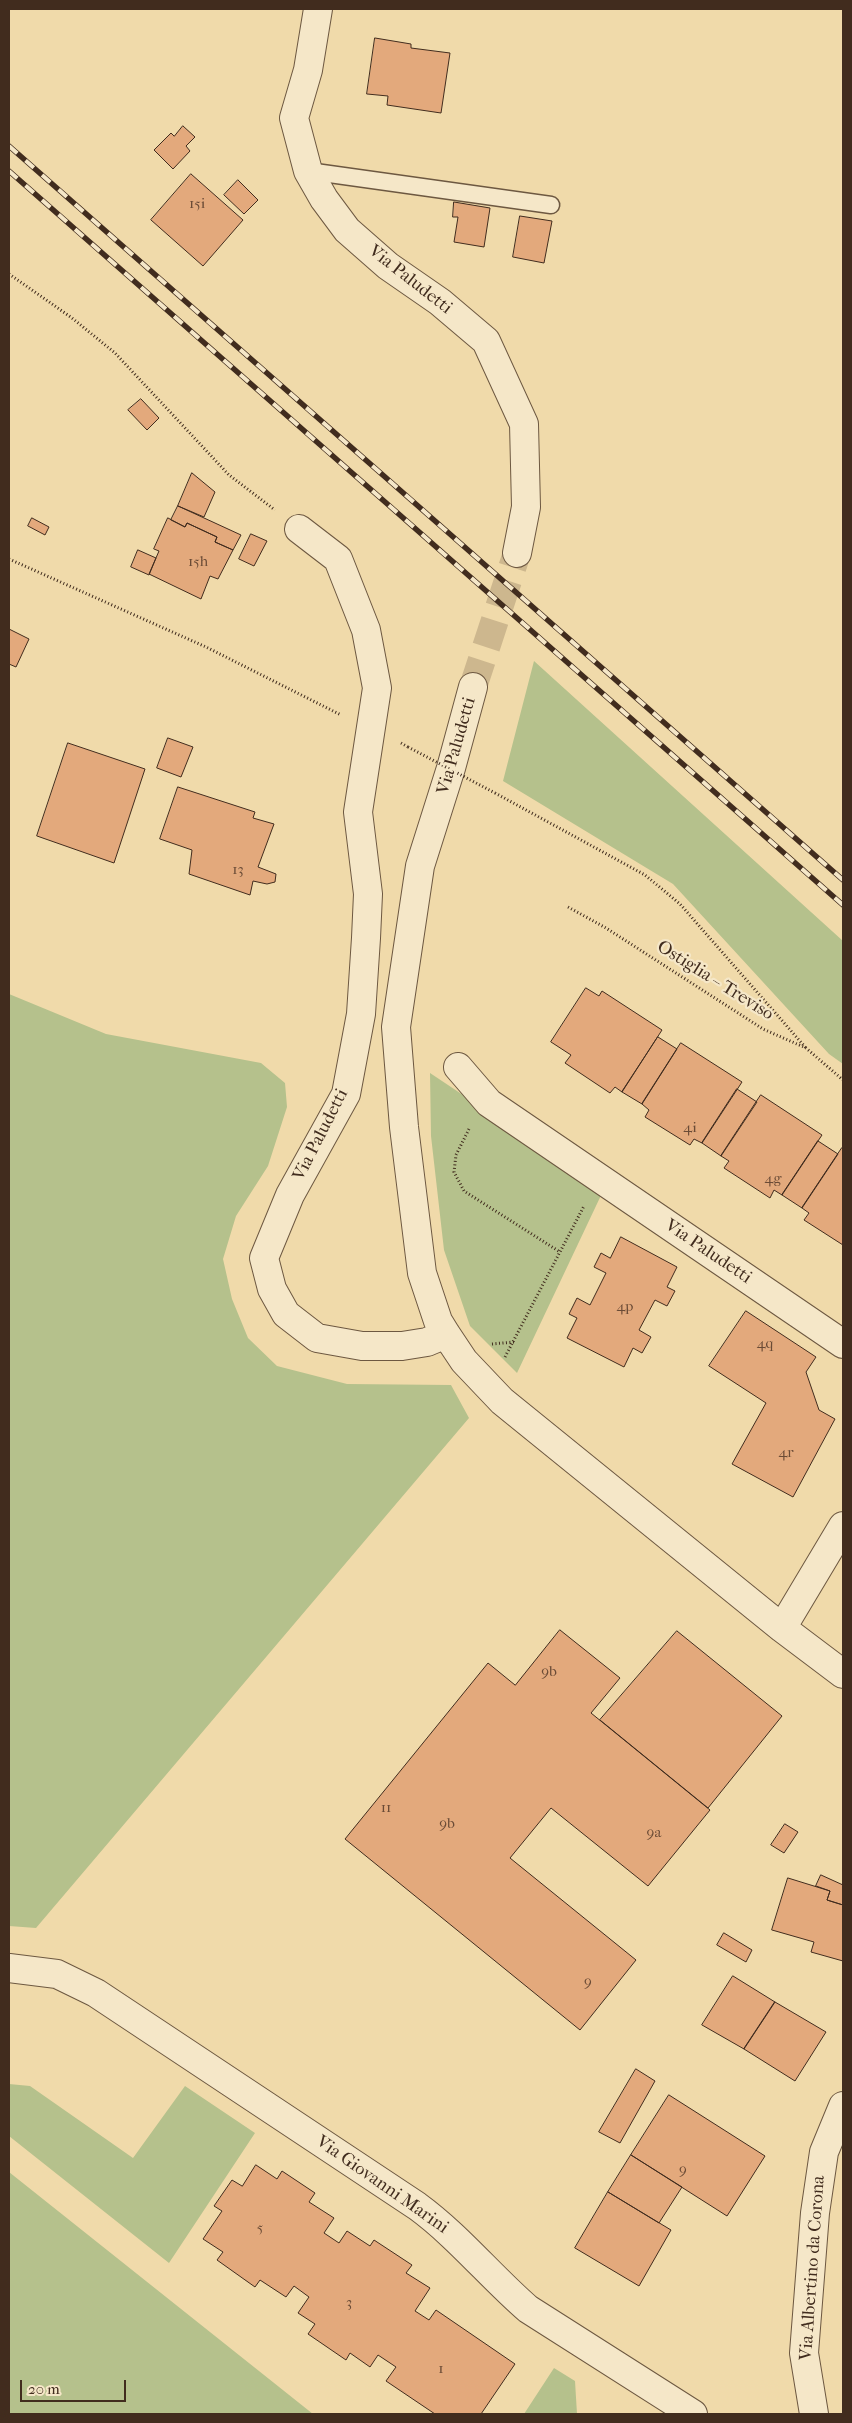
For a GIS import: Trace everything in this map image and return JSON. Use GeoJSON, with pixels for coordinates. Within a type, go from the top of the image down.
{"type":"FeatureCollection","features":[{"type":"Feature","properties":{"kind":"street","name":"Via Paludetti"},"geometry":{"type":"LineString","coordinates":[[318,9],[308,70],[294,118],[308,171],[324,199],[346,230],[388,266],[440,302],[486,342],[524,424],[526,507],[516,553]]}},
{"type":"Feature","properties":{"kind":"street","name":"Via Paludetti"},"geometry":{"type":"LineString","coordinates":[[299,528],[338,560],[366,630],[378,688],[358,812],[368,894],[361,1014],[346,1094],[290,1196],[264,1258],[272,1289],[286,1314],[317,1338],[362,1346],[402,1346],[427,1342],[446,1334]]}},
{"type":"Feature","properties":{"kind":"street","name":"Via Paludetti"},"geometry":{"type":"LineString","coordinates":[[473,687],[451,768],[420,866],[396,1027],[404,1128],[422,1273],[438,1320],[464,1361],[502,1401],[782,1628],[843,1674]]}},
{"type":"Feature","properties":{"kind":"street","name":"Via Paludetti"},"geometry":{"type":"LineString","coordinates":[[458,1067],[489,1103],[843,1344]]}},
{"type":"Feature","properties":{"kind":"street"},"geometry":{"type":"LineString","coordinates":[[782,1628],[843,1526]]}},
{"type":"Feature","properties":{"kind":"street","name":"Via Giovanni Marini"},"geometry":{"type":"LineString","coordinates":[[9,1968],[57,1974],[96,1993],[417,2206],[440,2223],[504,2288],[528,2308],[692,2414]]}},
{"type":"Feature","properties":{"kind":"street","name":"Via Albertino da Corona"},"geometry":{"type":"LineString","coordinates":[[814,2414],[806,2375],[804,2332],[815,2213],[834,2156],[843,2106]]}},
{"type":"Feature","properties":{"kind":"lane"},"geometry":{"type":"LineString","coordinates":[[308,171],[550,205]]}},
{"type":"Feature","properties":{"kind":"path"},"geometry":{"type":"LineString","coordinates":[[9,274],[72,318],[115,353],[229,475],[299,528]]}},
{"type":"Feature","properties":{"kind":"path"},"geometry":{"type":"LineString","coordinates":[[9,560],[206,647],[350,719]]}},
{"type":"Feature","properties":{"kind":"path"},"geometry":{"type":"LineString","coordinates":[[408,747],[644,875],[680,904],[806,1048]]}},
{"type":"Feature","properties":{"kind":"path","name":"Ostiglia – Treviso"},"geometry":{"type":"LineString","coordinates":[[568,907],[606,928],[763,1029],[806,1048],[843,1080]]}},
{"type":"Feature","properties":{"kind":"path"},"geometry":{"type":"LineString","coordinates":[[489,1103],[467,1132],[456,1155],[454,1172],[464,1191],[560,1252]]}},
{"type":"Feature","properties":{"kind":"path"},"geometry":{"type":"LineString","coordinates":[[504,1365],[505,1358],[599,1178]]}},
{"type":"Feature","properties":{"kind":"green space"},"geometry":{"type":"Polygon","coordinates":[[[534,661],[843,941],[843,1064],[829,1054],[673,884],[503,781],[534,661]]]}},
{"type":"Feature","properties":{"kind":"green space"},"geometry":{"type":"Polygon","coordinates":[[[9,994],[106,1034],[261,1063],[285,1083],[287,1107],[268,1166],[236,1216],[223,1259],[232,1299],[248,1338],[277,1366],[347,1384],[451,1385],[469,1418],[36,1928],[9,1926],[9,994]]]}},
{"type":"Feature","properties":{"kind":"green space"},"geometry":{"type":"Polygon","coordinates":[[[430,1073],[604,1189],[517,1373],[470,1326],[444,1250],[431,1136],[430,1073]]]}},
{"type":"Feature","properties":{"kind":"green space"},"geometry":{"type":"Polygon","coordinates":[[[9,2084],[30,2086],[133,2158],[185,2086],[255,2133],[169,2263],[9,2136],[9,2084]]]}},
{"type":"Feature","properties":{"kind":"green space"},"geometry":{"type":"Polygon","coordinates":[[[9,2172],[313,2414],[9,2414],[9,2172]]]}},
{"type":"Feature","properties":{"kind":"green space"},"geometry":{"type":"Polygon","coordinates":[[[554,2368],[575,2381],[577,2414],[524,2414],[554,2368]]]}},
{"type":"Feature","properties":{"kind":"building"},"geometry":{"type":"Polygon","coordinates":[[[375,38],[411,44],[411,48],[450,53],[441,113],[387,105],[388,96],[367,94],[375,38]]]}},
{"type":"Feature","properties":{"kind":"building"},"geometry":{"type":"Polygon","coordinates":[[[183,126],[195,137],[186,146],[190,151],[173,169],[154,150],[171,133],[174,136],[183,126]]]}},
{"type":"Feature","properties":{"kind":"building"},"geometry":{"type":"Polygon","coordinates":[[[191,174],[243,220],[203,266],[151,220],[191,174]]]}},
{"type":"Feature","properties":{"kind":"building"},"geometry":{"type":"Polygon","coordinates":[[[238,180],[258,200],[244,214],[224,195],[238,180]]]}},
{"type":"Feature","properties":{"kind":"building"},"geometry":{"type":"Polygon","coordinates":[[[454,202],[490,208],[484,247],[454,242],[458,217],[453,217],[454,202]]]}},
{"type":"Feature","properties":{"kind":"building"},"geometry":{"type":"Polygon","coordinates":[[[520,216],[552,221],[544,263],[513,257],[520,216]]]}},
{"type":"Feature","properties":{"kind":"building"},"geometry":{"type":"Polygon","coordinates":[[[141,399],[159,418],[147,430],[128,410],[141,399]]]}},
{"type":"Feature","properties":{"kind":"building"},"geometry":{"type":"Polygon","coordinates":[[[192,473],[215,492],[204,517],[178,506],[192,473]]]}},
{"type":"Feature","properties":{"kind":"building"},"geometry":{"type":"Polygon","coordinates":[[[178,506],[241,535],[233,550],[215,542],[217,537],[187,523],[185,527],[171,520],[178,506]]]}},
{"type":"Feature","properties":{"kind":"building"},"geometry":{"type":"Polygon","coordinates":[[[32,518],[49,527],[45,535],[28,526],[32,518]]]}},
{"type":"Feature","properties":{"kind":"building"},"geometry":{"type":"Polygon","coordinates":[[[168,518],[185,527],[187,523],[217,537],[215,542],[233,550],[218,579],[210,576],[201,599],[149,574],[159,551],[154,549],[168,518]]]}},
{"type":"Feature","properties":{"kind":"building"},"geometry":{"type":"Polygon","coordinates":[[[251,534],[267,541],[254,566],[239,559],[251,534]]]}},
{"type":"Feature","properties":{"kind":"building"},"geometry":{"type":"Polygon","coordinates":[[[138,550],[156,558],[149,575],[131,567],[138,550]]]}},
{"type":"Feature","properties":{"kind":"building"},"geometry":{"type":"Polygon","coordinates":[[[9,629],[29,639],[16,667],[9,664],[9,629]]]}},
{"type":"Feature","properties":{"kind":"building"},"geometry":{"type":"Polygon","coordinates":[[[168,738],[193,747],[181,777],[157,768],[168,738]]]}},
{"type":"Feature","properties":{"kind":"building"},"geometry":{"type":"Polygon","coordinates":[[[68,743],[145,769],[114,863],[37,836],[68,743]]]}},
{"type":"Feature","properties":{"kind":"building"},"geometry":{"type":"Polygon","coordinates":[[[178,787],[255,812],[253,818],[274,824],[258,867],[276,874],[275,882],[267,884],[253,881],[250,895],[189,874],[192,850],[160,839],[178,787]]]}},
{"type":"Feature","properties":{"kind":"building"},"geometry":{"type":"Polygon","coordinates":[[[586,988],[599,996],[602,991],[662,1030],[622,1092],[615,1087],[610,1093],[565,1063],[571,1055],[551,1042],[586,988]]]}},
{"type":"Feature","properties":{"kind":"building"},"geometry":{"type":"Polygon","coordinates":[[[658,1037],[677,1049],[642,1104],[622,1092],[658,1037]]]}},
{"type":"Feature","properties":{"kind":"building"},"geometry":{"type":"Polygon","coordinates":[[[681,1043],[742,1082],[702,1143],[694,1139],[690,1145],[645,1117],[649,1110],[642,1104],[681,1043]]]}},
{"type":"Feature","properties":{"kind":"building"},"geometry":{"type":"Polygon","coordinates":[[[737,1089],[757,1102],[721,1156],[702,1143],[737,1089]]]}},
{"type":"Feature","properties":{"kind":"building"},"geometry":{"type":"Polygon","coordinates":[[[761,1095],[822,1135],[782,1195],[774,1190],[770,1198],[724,1168],[729,1161],[721,1156],[761,1095]]]}},
{"type":"Feature","properties":{"kind":"building"},"geometry":{"type":"Polygon","coordinates":[[[818,1141],[838,1154],[802,1208],[782,1195],[818,1141]]]}},
{"type":"Feature","properties":{"kind":"building"},"geometry":{"type":"Polygon","coordinates":[[[842,1148],[843,1245],[804,1220],[809,1213],[802,1208],[842,1148]]]}},
{"type":"Feature","properties":{"kind":"building"},"geometry":{"type":"Polygon","coordinates":[[[621,1237],[677,1267],[667,1287],[675,1291],[667,1306],[655,1300],[639,1330],[651,1337],[642,1353],[633,1348],[624,1367],[567,1338],[577,1318],[569,1314],[577,1298],[590,1305],[606,1273],[594,1267],[601,1253],[610,1258],[621,1237]]]}},
{"type":"Feature","properties":{"kind":"building"},"geometry":{"type":"Polygon","coordinates":[[[746,1311],[816,1357],[806,1372],[819,1410],[835,1419],[793,1497],[732,1464],[766,1403],[709,1366],[746,1311]]]}},
{"type":"Feature","properties":{"kind":"building"},"geometry":{"type":"Polygon","coordinates":[[[560,1630],[620,1678],[591,1713],[710,1810],[648,1886],[551,1808],[510,1858],[636,1960],[580,2030],[345,1839],[488,1663],[515,1685],[560,1630]]]}},
{"type":"Feature","properties":{"kind":"building"},"geometry":{"type":"Polygon","coordinates":[[[677,1631],[782,1716],[708,1808],[600,1720],[677,1631]]]}},
{"type":"Feature","properties":{"kind":"building"},"geometry":{"type":"Polygon","coordinates":[[[785,1824],[798,1832],[784,1853],[771,1845],[785,1824]]]}},
{"type":"Feature","properties":{"kind":"building"},"geometry":{"type":"Polygon","coordinates":[[[821,1875],[843,1885],[843,1905],[827,1900],[830,1891],[816,1886],[821,1875]]]}},
{"type":"Feature","properties":{"kind":"building"},"geometry":{"type":"Polygon","coordinates":[[[788,1878],[830,1891],[827,1900],[843,1905],[843,1961],[811,1952],[814,1942],[772,1930],[788,1878]]]}},
{"type":"Feature","properties":{"kind":"building"},"geometry":{"type":"Polygon","coordinates":[[[724,1933],[752,1950],[746,1962],[717,1945],[724,1933]]]}},
{"type":"Feature","properties":{"kind":"building"},"geometry":{"type":"Polygon","coordinates":[[[733,1976],[775,2002],[744,2049],[702,2025],[733,1976]]]}},
{"type":"Feature","properties":{"kind":"building"},"geometry":{"type":"Polygon","coordinates":[[[775,2002],[826,2032],[795,2081],[744,2049],[775,2002]]]}},
{"type":"Feature","properties":{"kind":"building"},"geometry":{"type":"Polygon","coordinates":[[[636,2069],[655,2081],[620,2143],[599,2132],[636,2069]]]}},
{"type":"Feature","properties":{"kind":"building"},"geometry":{"type":"Polygon","coordinates":[[[669,2095],[765,2156],[727,2216],[631,2155],[669,2095]]]}},
{"type":"Feature","properties":{"kind":"building"},"geometry":{"type":"Polygon","coordinates":[[[631,2155],[682,2187],[659,2223],[608,2192],[631,2155]]]}},
{"type":"Feature","properties":{"kind":"building"},"geometry":{"type":"Polygon","coordinates":[[[256,2165],[277,2179],[282,2171],[315,2193],[309,2202],[334,2218],[324,2233],[339,2243],[347,2231],[370,2246],[374,2240],[412,2265],[406,2273],[430,2288],[415,2311],[429,2320],[436,2310],[515,2364],[481,2414],[435,2414],[386,2381],[396,2367],[378,2355],[370,2367],[350,2353],[346,2360],[308,2334],[315,2324],[298,2313],[309,2297],[294,2286],[286,2297],[260,2280],[255,2287],[217,2260],[223,2252],[203,2239],[222,2211],[214,2206],[232,2180],[242,2186],[256,2165]]]}},
{"type":"Feature","properties":{"kind":"building"},"geometry":{"type":"Polygon","coordinates":[[[608,2192],[671,2230],[639,2286],[575,2248],[608,2192]]]}},
{"type":"Feature","properties":{"kind":"tunnel"},"geometry":{"type":"LineString","coordinates":[[473,687],[517,553]]}},
{"type":"Feature","properties":{"kind":"railway"},"geometry":{"type":"LineString","coordinates":[[9,146],[843,880]]}},
{"type":"Feature","properties":{"kind":"railway"},"geometry":{"type":"LineString","coordinates":[[9,171],[843,905]]}}]}
